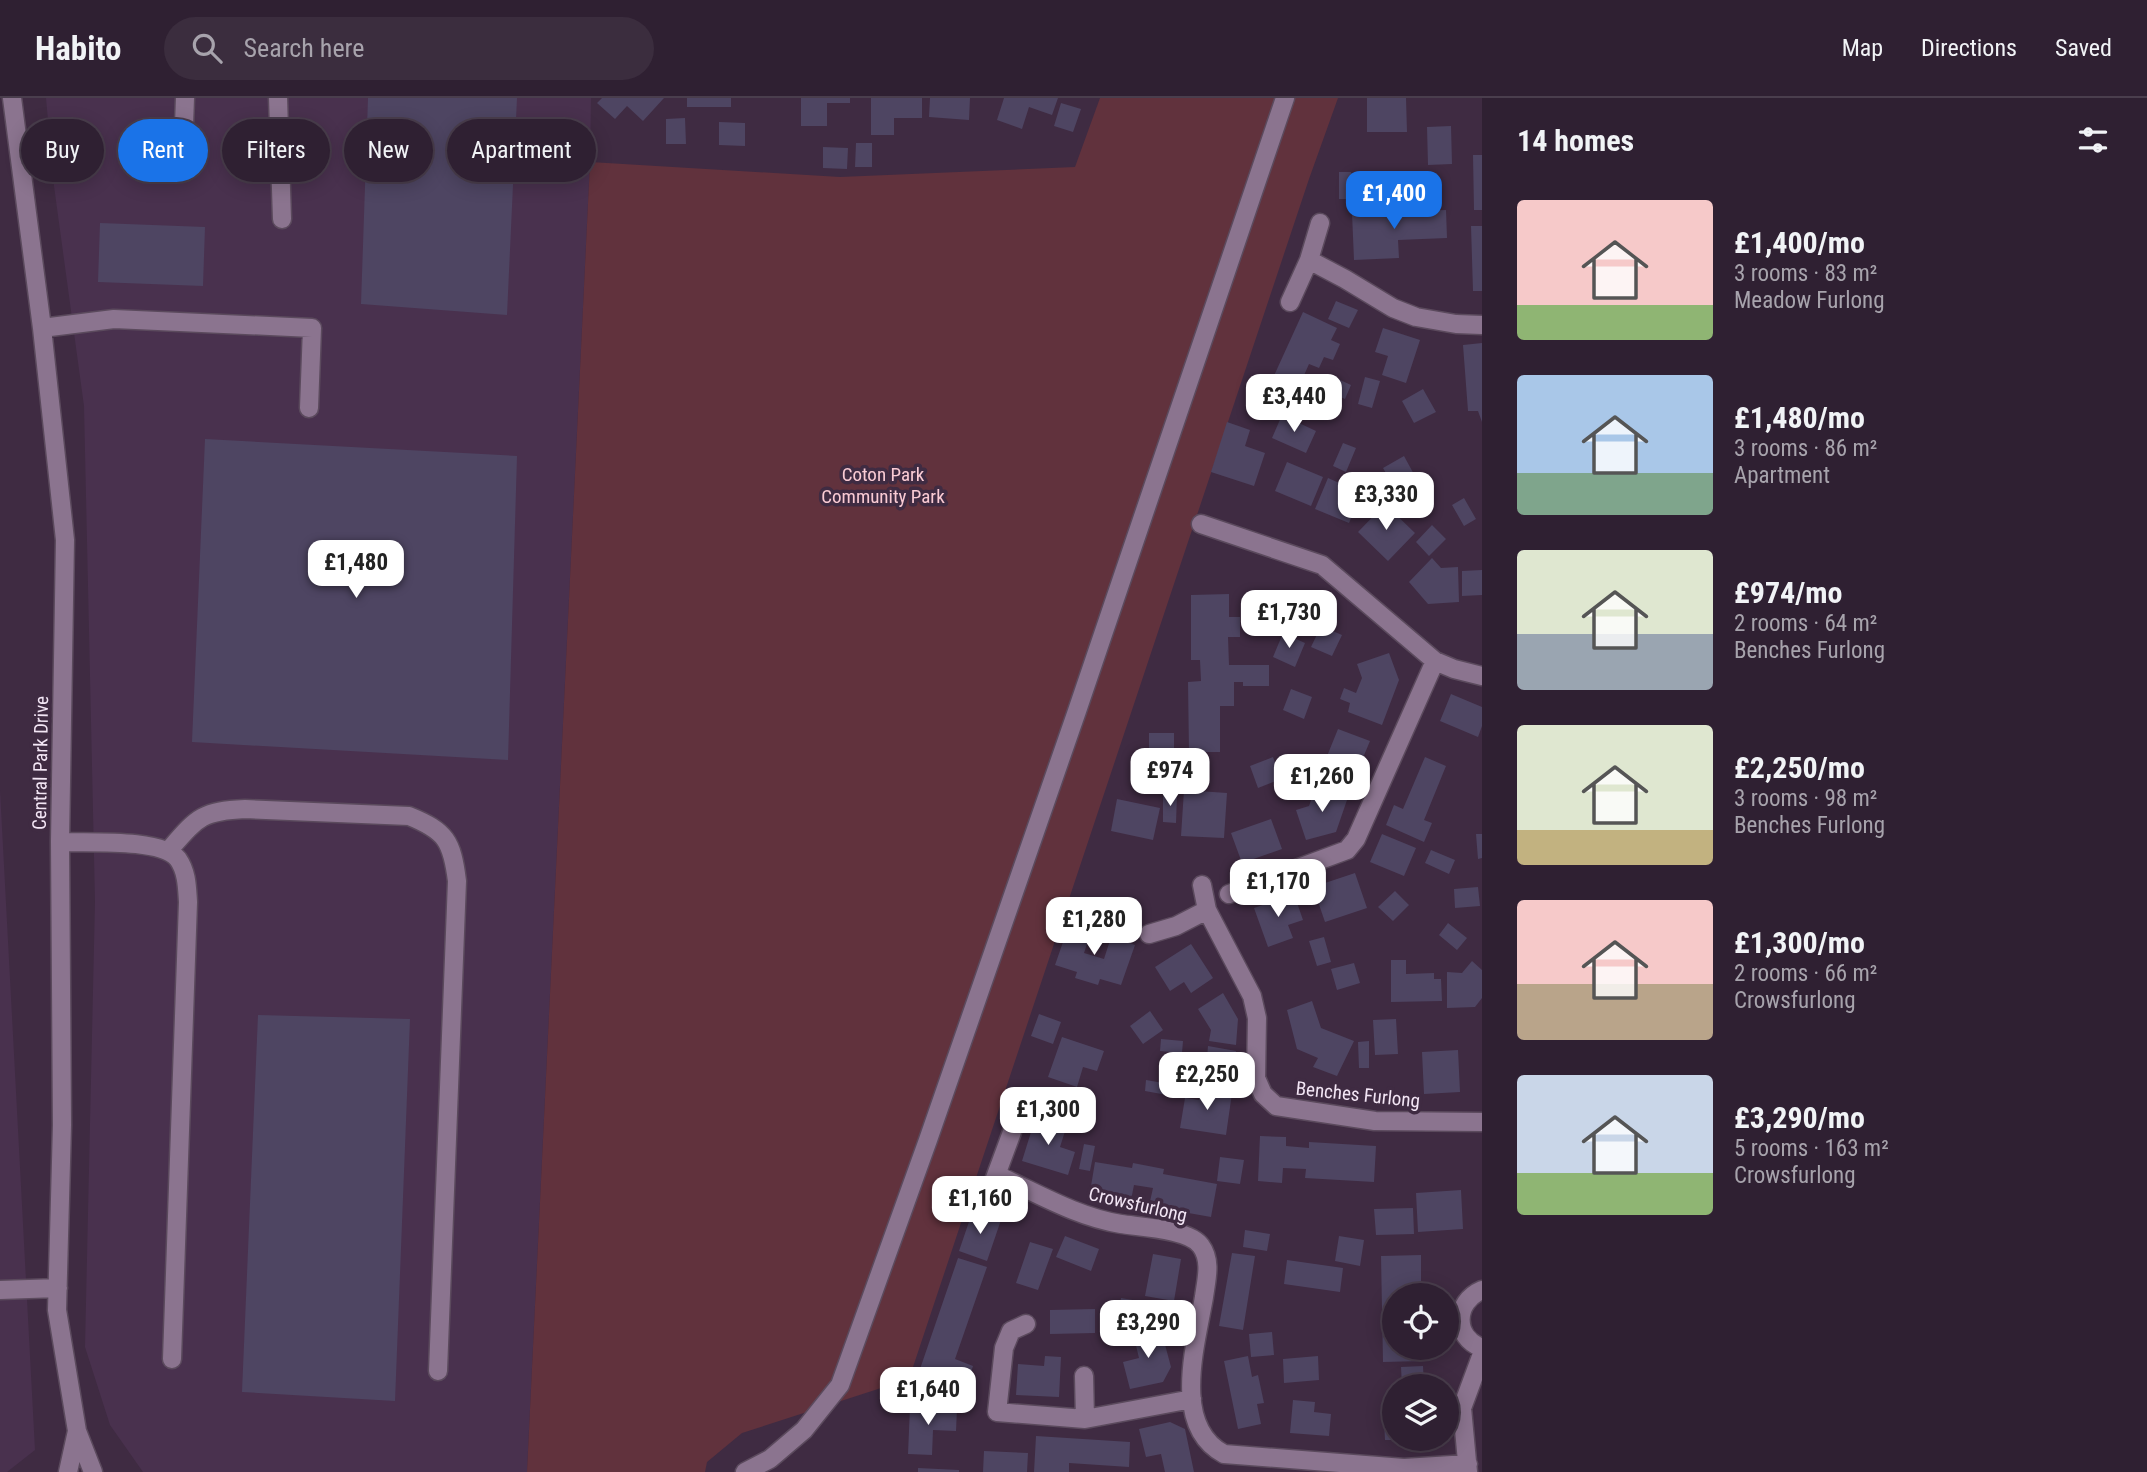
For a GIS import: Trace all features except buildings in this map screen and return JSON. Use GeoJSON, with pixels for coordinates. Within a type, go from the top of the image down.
{"type":"FeatureCollection","features":[{"type":"Feature","properties":{"kind":"street","name":"Central Park Drive"},"geometry":{"type":"LineString","coordinates":[[12,98],[42,328],[65,540],[60,842],[62,1125],[57,1310],[77,1431],[93,1472]]}},
{"type":"Feature","properties":{"kind":"street"},"geometry":{"type":"LineString","coordinates":[[184,119],[185,98]]}},
{"type":"Feature","properties":{"kind":"street"},"geometry":{"type":"LineString","coordinates":[[278,98],[282,219]]}},
{"type":"Feature","properties":{"kind":"street"},"geometry":{"type":"LineString","coordinates":[[745,1472],[770,1459],[804,1430],[840,1385],[924,1153],[1077,711],[1285,98]]}},
{"type":"Feature","properties":{"kind":"street"},"geometry":{"type":"LineString","coordinates":[[1290,302],[1309,260],[1320,223]]}},
{"type":"Feature","properties":{"kind":"street"},"geometry":{"type":"LineString","coordinates":[[1309,260],[1393,308],[1416,317],[1456,324],[1482,325]]}},
{"type":"Feature","properties":{"kind":"street"},"geometry":{"type":"LineString","coordinates":[[42,328],[114,319],[312,328],[309,408]]}},
{"type":"Feature","properties":{"kind":"street"},"geometry":{"type":"LineString","coordinates":[[1202,524],[1322,565],[1435,661],[1482,676]]}},
{"type":"Feature","properties":{"kind":"street"},"geometry":{"type":"LineString","coordinates":[[1229,894],[1347,850],[1356,839],[1435,661]]}},
{"type":"Feature","properties":{"kind":"street"},"geometry":{"type":"LineString","coordinates":[[169,850],[188,827],[207,813],[233,809],[409,816],[432,825],[444,836],[454,857],[457,881],[438,1371]]}},
{"type":"Feature","properties":{"kind":"street"},"geometry":{"type":"LineString","coordinates":[[60,842],[150,845],[169,850],[179,860],[187,880],[172,1359]]}},
{"type":"Feature","properties":{"kind":"street","name":"Benches Furlong"},"geometry":{"type":"LineString","coordinates":[[1202,885],[1207,910],[1252,996],[1257,1018],[1256,1079],[1263,1094],[1276,1107],[1376,1121],[1482,1122]]}},
{"type":"Feature","properties":{"kind":"street"},"geometry":{"type":"LineString","coordinates":[[1149,934],[1177,926],[1207,910]]}},
{"type":"Feature","properties":{"kind":"street"},"geometry":{"type":"LineString","coordinates":[[985,1205],[1012,1132]]}},
{"type":"Feature","properties":{"kind":"street","name":"Crowsfurlong"},"geometry":{"type":"LineString","coordinates":[[997,1175],[1086,1215],[1106,1221],[1171,1231],[1201,1245],[1209,1267],[1190,1379],[1200,1430],[1215,1449],[1224,1454],[1404,1468],[1468,1468]]}},
{"type":"Feature","properties":{"kind":"street"},"geometry":{"type":"LineString","coordinates":[[0,1290],[58,1288]]}},
{"type":"Feature","properties":{"kind":"street"},"geometry":{"type":"LineString","coordinates":[[1482,1290],[1465,1302],[1461,1321],[1468,1339],[1482,1348]]}},
{"type":"Feature","properties":{"kind":"street"},"geometry":{"type":"LineString","coordinates":[[1026,1324],[1011,1331],[1004,1348],[997,1412],[1085,1419],[1192,1399]]}},
{"type":"Feature","properties":{"kind":"street"},"geometry":{"type":"LineString","coordinates":[[1468,1468],[1462,1408],[1482,1354]]}},
{"type":"Feature","properties":{"kind":"street"},"geometry":{"type":"LineString","coordinates":[[1084,1376],[1085,1419]]}},
{"type":"Feature","properties":{"kind":"street","name":"Central Park Drive"},"geometry":{"type":"LineString","coordinates":[[68,1472],[77,1431]]}},
{"type":"Feature","properties":{"kind":"shaded area"},"geometry":{"type":"Polygon","coordinates":[[[46,98],[591,98],[591,119],[447,119],[447,182],[589,182],[527,1472],[143,1472],[110,1425],[85,1347],[95,901],[84,406],[54,182],[104,182],[104,119],[48,119],[46,98]]]}},
{"type":"Feature","properties":{"kind":"shaded area"},"geometry":{"type":"Polygon","coordinates":[[[0,790],[35,1450],[7,1472],[0,1472],[0,790]]]}},
{"type":"Feature","properties":{"kind":"green space","name":"Coton Park Community Park"},"geometry":{"type":"Polygon","coordinates":[[[1100,98],[1338,98],[909,1379],[742,1433],[707,1462],[705,1472],[527,1472],[589,182],[596,182],[596,162],[840,177],[1075,167],[1100,98]]]}}]}
